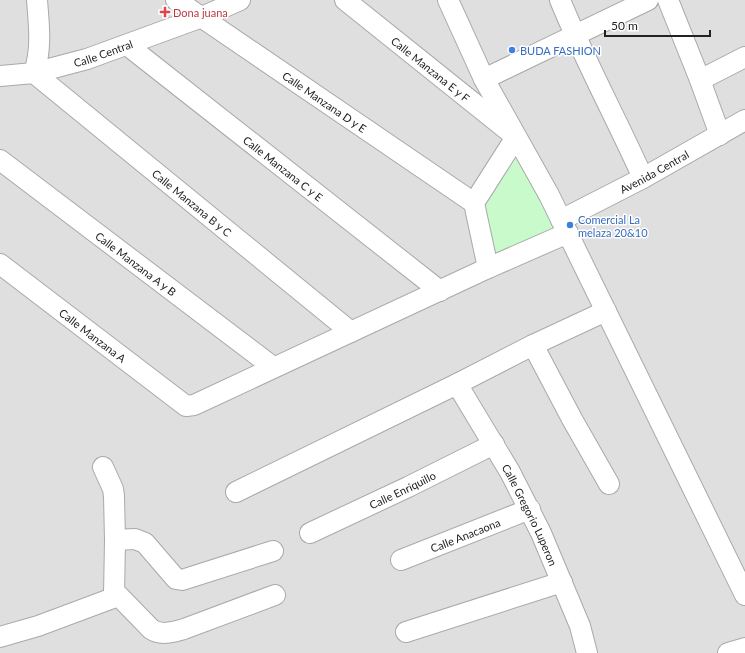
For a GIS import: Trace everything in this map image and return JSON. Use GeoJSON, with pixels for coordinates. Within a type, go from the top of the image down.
{"type":"FeatureCollection","features":[{"type":"Feature","properties":{"kind":"street"},"geometry":{"type":"LineString","coordinates":[[34,73],[40,44],[37,0]]}},
{"type":"Feature","properties":{"kind":"street","name":"Calle Manzana D y E"},"geometry":{"type":"LineString","coordinates":[[176,0],[474,203]]}},
{"type":"Feature","properties":{"kind":"street","name":"Calle Central"},"geometry":{"type":"LineString","coordinates":[[0,76],[34,73],[87,59],[202,17],[240,0]]}},
{"type":"Feature","properties":{"kind":"street","name":"Calle Manzana E y F"},"geometry":{"type":"LineString","coordinates":[[345,0],[516,137]]}},
{"type":"Feature","properties":{"kind":"street"},"geometry":{"type":"LineString","coordinates":[[448,0],[484,79],[564,227],[745,595]]}},
{"type":"Feature","properties":{"kind":"street"},"geometry":{"type":"LineString","coordinates":[[560,0],[574,35],[621,128],[643,178]]}},
{"type":"Feature","properties":{"kind":"street"},"geometry":{"type":"LineString","coordinates":[[484,79],[648,0]]}},
{"type":"Feature","properties":{"kind":"street"},"geometry":{"type":"LineString","coordinates":[[668,0],[720,135]]}},
{"type":"Feature","properties":{"kind":"street","name":"Calle Manzana C y E"},"geometry":{"type":"LineString","coordinates":[[127,45],[440,291]]}},
{"type":"Feature","properties":{"kind":"street"},"geometry":{"type":"LineString","coordinates":[[700,80],[745,57]]}},
{"type":"Feature","properties":{"kind":"street","name":"Calle Manzana B y C"},"geometry":{"type":"LineString","coordinates":[[34,73],[351,332]]}},
{"type":"Feature","properties":{"kind":"street","name":"Avenida Central"},"geometry":{"type":"LineString","coordinates":[[186,406],[194,405],[488,268],[564,227],[643,178],[745,120]]}},
{"type":"Feature","properties":{"kind":"street"},"geometry":{"type":"LineString","coordinates":[[488,268],[474,203],[516,137]]}},
{"type":"Feature","properties":{"kind":"street","name":"Calle Manzana A y B"},"geometry":{"type":"LineString","coordinates":[[0,160],[273,367]]}},
{"type":"Feature","properties":{"kind":"street","name":"Calle Manzana A"},"geometry":{"type":"LineString","coordinates":[[0,264],[186,406]]}},
{"type":"Feature","properties":{"kind":"street"},"geometry":{"type":"LineString","coordinates":[[236,492],[457,384],[533,345],[606,311]]}},
{"type":"Feature","properties":{"kind":"street"},"geometry":{"type":"LineString","coordinates":[[533,345],[608,484]]}},
{"type":"Feature","properties":{"kind":"street","name":"Calle Gregorio Luperon"},"geometry":{"type":"LineString","coordinates":[[457,384],[494,444],[530,509],[580,626],[587,653]]}},
{"type":"Feature","properties":{"kind":"street","name":"Calle Enriquillo"},"geometry":{"type":"LineString","coordinates":[[310,533],[408,487],[494,444]]}},
{"type":"Feature","properties":{"kind":"street"},"geometry":{"type":"LineString","coordinates":[[0,637],[38,626],[113,598],[115,540],[113,489],[103,467]]}},
{"type":"Feature","properties":{"kind":"street","name":"Calle Anacaona"},"geometry":{"type":"LineString","coordinates":[[401,560],[530,509]]}},
{"type":"Feature","properties":{"kind":"street"},"geometry":{"type":"LineString","coordinates":[[115,540],[135,539],[145,543],[176,579],[182,580],[272,551]]}},
{"type":"Feature","properties":{"kind":"street"},"geometry":{"type":"LineString","coordinates":[[406,632],[562,582]]}},
{"type":"Feature","properties":{"kind":"street"},"geometry":{"type":"LineString","coordinates":[[114,591],[151,629],[155,632],[161,633],[172,633],[184,630],[275,595]]}},
{"type":"Feature","properties":{"kind":"street"},"geometry":{"type":"LineString","coordinates":[[728,653],[745,648]]}},
{"type":"Feature","properties":{"kind":"shaded area"},"geometry":{"type":"Polygon","coordinates":[[[0,0],[745,0],[745,653],[0,653],[0,0]]]}},
{"type":"Feature","properties":{"kind":"green space"},"geometry":{"type":"Polygon","coordinates":[[[515,156],[556,228],[492,258],[480,202],[515,156]]]}},
{"type":"Feature","properties":{"kind":"place","name":"Dona juana"},"geometry":{"type":"Point","coordinates":[165,12]}},
{"type":"Feature","properties":{"kind":"place","name":"BUDA FASHION"},"geometry":{"type":"Point","coordinates":[512,50]}},
{"type":"Feature","properties":{"kind":"place","name":"Comercial La melaza 20&10"},"geometry":{"type":"Point","coordinates":[570,225]}}]}
